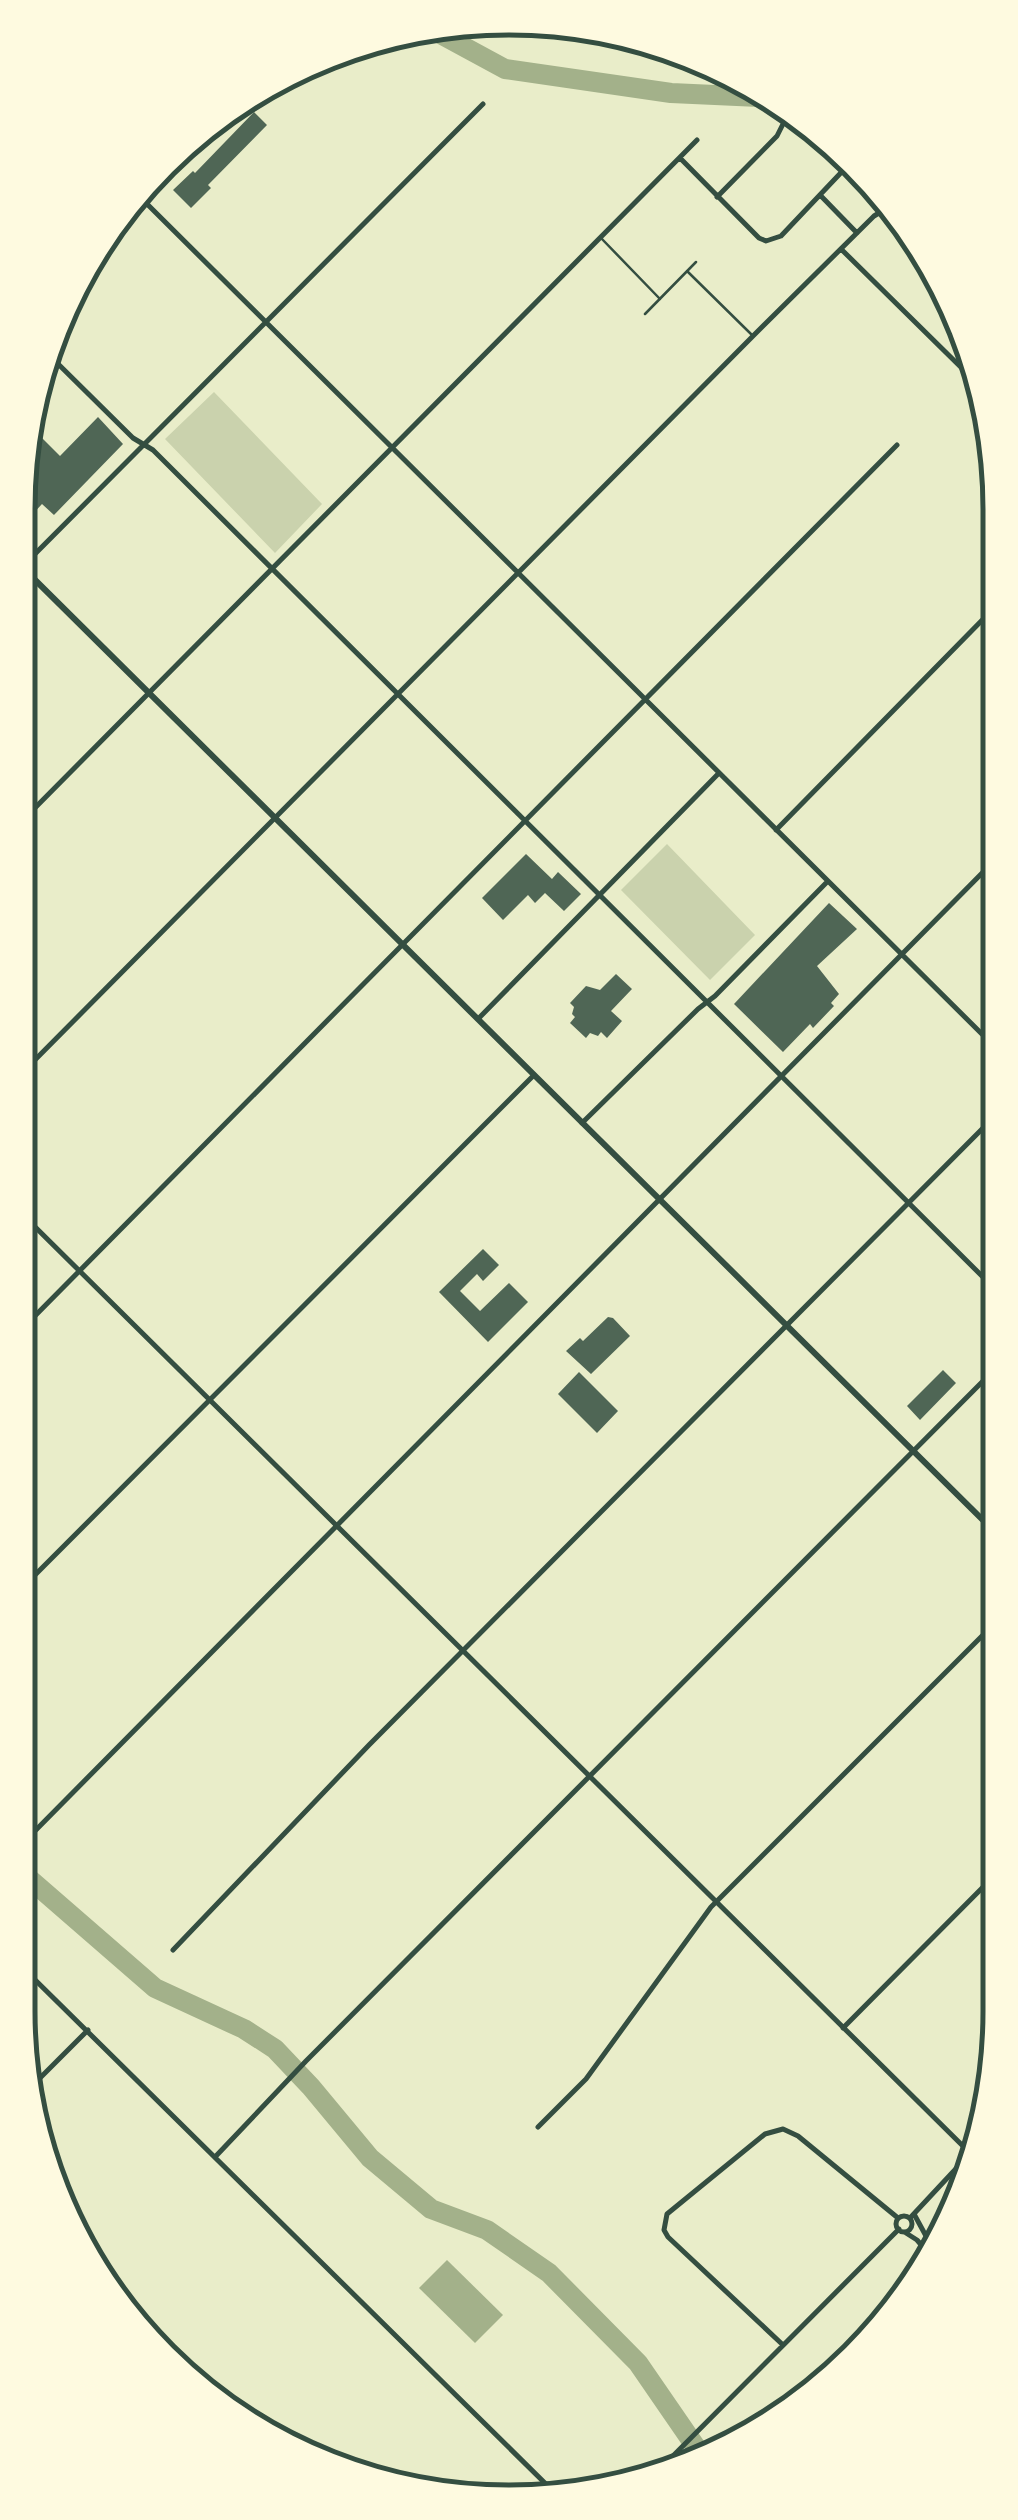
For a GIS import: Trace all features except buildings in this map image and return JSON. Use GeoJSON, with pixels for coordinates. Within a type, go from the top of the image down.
{"type":"FeatureCollection","features":[{"type":"Feature","properties":{"kind":"street"},"geometry":{"type":"LineString","coordinates":[[35,551],[482,104]]}},
{"type":"Feature","properties":{"kind":"street"},"geometry":{"type":"LineString","coordinates":[[717,197],[777,136],[782,124]]}},
{"type":"Feature","properties":{"kind":"street"},"geometry":{"type":"LineString","coordinates":[[35,808],[697,140]]}},
{"type":"Feature","properties":{"kind":"street"},"geometry":{"type":"LineString","coordinates":[[680,158],[759,238],[770,241],[780,236],[842,172]]}},
{"type":"Feature","properties":{"kind":"street"},"geometry":{"type":"LineString","coordinates":[[820,195],[857,233]]}},
{"type":"Feature","properties":{"kind":"street"},"geometry":{"type":"LineString","coordinates":[[148,202],[983,1035]]}},
{"type":"Feature","properties":{"kind":"street"},"geometry":{"type":"LineString","coordinates":[[35,1059],[753,336],[880,214]]}},
{"type":"Feature","properties":{"kind":"street"},"geometry":{"type":"LineString","coordinates":[[841,249],[961,368]]}},
{"type":"Feature","properties":{"kind":"street"},"geometry":{"type":"LineString","coordinates":[[58,364],[133,438],[154,450],[983,1279]]}},
{"type":"Feature","properties":{"kind":"street"},"geometry":{"type":"LineString","coordinates":[[35,1315],[897,445]]}},
{"type":"Feature","properties":{"kind":"street"},"geometry":{"type":"LineString","coordinates":[[35,582],[983,1520]]}},
{"type":"Feature","properties":{"kind":"street"},"geometry":{"type":"LineString","coordinates":[[776,830],[983,619]]}},
{"type":"Feature","properties":{"kind":"street"},"geometry":{"type":"LineString","coordinates":[[478,1019],[719,773]]}},
{"type":"Feature","properties":{"kind":"street"},"geometry":{"type":"LineString","coordinates":[[35,1831],[983,872]]}},
{"type":"Feature","properties":{"kind":"street"},"geometry":{"type":"LineString","coordinates":[[582,1123],[828,882]]}},
{"type":"Feature","properties":{"kind":"street"},"geometry":{"type":"LineString","coordinates":[[35,1575],[534,1075]]}},
{"type":"Feature","properties":{"kind":"street"},"geometry":{"type":"LineString","coordinates":[[173,1950],[983,1128]]}},
{"type":"Feature","properties":{"kind":"street"},"geometry":{"type":"LineString","coordinates":[[35,1227],[963,2146]]}},
{"type":"Feature","properties":{"kind":"street"},"geometry":{"type":"LineString","coordinates":[[216,2156],[983,1381]]}},
{"type":"Feature","properties":{"kind":"street"},"geometry":{"type":"LineString","coordinates":[[538,2127],[586,2079],[687,1937],[718,1901],[983,1637]]}},
{"type":"Feature","properties":{"kind":"street"},"geometry":{"type":"LineString","coordinates":[[843,2028],[983,1887]]}},
{"type":"Feature","properties":{"kind":"street"},"geometry":{"type":"LineString","coordinates":[[35,1979],[546,2483]]}},
{"type":"Feature","properties":{"kind":"street"},"geometry":{"type":"LineString","coordinates":[[40,2078],[88,2030]]}},
{"type":"Feature","properties":{"kind":"street"},"geometry":{"type":"LineString","coordinates":[[783,2345],[664,2230],[667,2214],[765,2134],[783,2129],[798,2136],[898,2218],[901,2231],[921,2244]]}},
{"type":"Feature","properties":{"kind":"street"},"geometry":{"type":"LineString","coordinates":[[676,2454],[783,2345],[901,2231],[912,2226],[912,2216],[956,2168]]}},
{"type":"Feature","properties":{"kind":"street"},"geometry":{"type":"LineString","coordinates":[[898,2218],[912,2216]]}},
{"type":"Feature","properties":{"kind":"street"},"geometry":{"type":"LineString","coordinates":[[912,2216],[925,2237]]}},
{"type":"Feature","properties":{"kind":"lane"},"geometry":{"type":"LineString","coordinates":[[600,237],[660,299]]}},
{"type":"Feature","properties":{"kind":"lane"},"geometry":{"type":"LineString","coordinates":[[645,314],[696,262]]}},
{"type":"Feature","properties":{"kind":"lane"},"geometry":{"type":"LineString","coordinates":[[687,271],[753,336]]}},
{"type":"Feature","properties":{"kind":"shaded area"},"geometry":{"type":"Polygon","coordinates":[[[214,392],[322,504],[275,553],[165,439],[214,392]]]}},
{"type":"Feature","properties":{"kind":"shaded area"},"geometry":{"type":"Polygon","coordinates":[[[667,844],[755,935],[710,980],[621,890],[667,844]]]}},
{"type":"Feature","properties":{"kind":"shaded area"},"geometry":{"type":"Polygon","coordinates":[[[447,2260],[503,2315],[475,2343],[419,2288],[447,2260]]]}},
{"type":"Feature","properties":{"kind":"waterway"},"geometry":{"type":"LineString","coordinates":[[449,39],[505,69],[671,93],[741,96]]}},
{"type":"Feature","properties":{"kind":"waterway"},"geometry":{"type":"LineString","coordinates":[[35,1884],[155,1988],[244,2029],[275,2049],[370,2158],[431,2209],[487,2230],[549,2273],[638,2363],[695,2447]]}}]}
